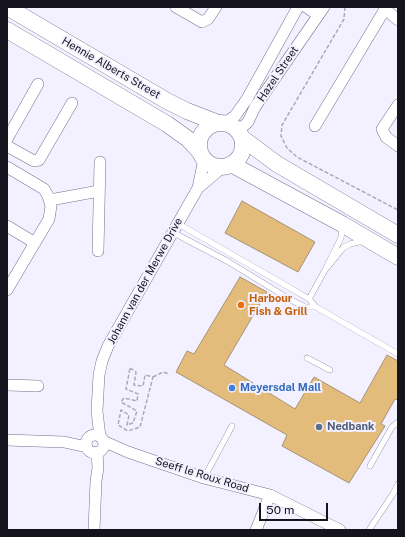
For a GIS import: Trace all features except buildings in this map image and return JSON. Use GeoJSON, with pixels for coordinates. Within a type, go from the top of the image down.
{"type":"FeatureCollection","features":[{"type":"Feature","properties":{"kind":"street","name":"Hennie Alberts Street"},"geometry":{"type":"LineString","coordinates":[[7,7],[168,101],[187,111],[231,129],[277,164],[398,235]]}},
{"type":"Feature","properties":{"kind":"street"},"geometry":{"type":"LineString","coordinates":[[176,7],[202,22],[208,19],[216,7]]}},
{"type":"Feature","properties":{"kind":"street","name":"Hazel Street"},"geometry":{"type":"LineString","coordinates":[[231,129],[235,116],[298,7]]}},
{"type":"Feature","properties":{"kind":"street","name":"Hazel Street"},"geometry":{"type":"LineString","coordinates":[[231,129],[248,122],[255,107],[321,11],[306,7]]}},
{"type":"Feature","properties":{"kind":"street"},"geometry":{"type":"LineString","coordinates":[[316,126],[386,8],[398,20]]}},
{"type":"Feature","properties":{"kind":"street","name":"Hennie Alberts Street"},"geometry":{"type":"LineString","coordinates":[[7,30],[167,124],[188,139],[202,156],[217,166],[228,165],[342,224],[398,257]]}},
{"type":"Feature","properties":{"kind":"street"},"geometry":{"type":"LineString","coordinates":[[7,139],[38,84]]}},
{"type":"Feature","properties":{"kind":"street"},"geometry":{"type":"LineString","coordinates":[[7,146],[34,161],[40,160],[72,103]]}},
{"type":"Feature","properties":{"kind":"street"},"geometry":{"type":"LineString","coordinates":[[398,105],[382,129],[386,136],[398,146]]}},
{"type":"Feature","properties":{"kind":"street"},"geometry":{"type":"LineString","coordinates":[[198,188],[202,156],[200,137],[204,130],[231,129],[241,153],[237,159],[228,165]]}},
{"type":"Feature","properties":{"kind":"street"},"geometry":{"type":"LineString","coordinates":[[98,251],[100,162]]}},
{"type":"Feature","properties":{"kind":"street","name":"Johann van der Merwe Drive"},"geometry":{"type":"LineString","coordinates":[[94,530],[98,468],[94,444],[98,411],[100,368],[106,350],[198,188],[228,165]]}},
{"type":"Feature","properties":{"kind":"street"},"geometry":{"type":"LineString","coordinates":[[7,167],[40,186],[46,192],[50,200],[51,210],[49,218],[7,290]]}},
{"type":"Feature","properties":{"kind":"street"},"geometry":{"type":"LineString","coordinates":[[50,200],[99,191]]}},
{"type":"Feature","properties":{"kind":"street"},"geometry":{"type":"LineString","coordinates":[[7,226],[35,243]]}},
{"type":"Feature","properties":{"kind":"street"},"geometry":{"type":"LineString","coordinates":[[7,385],[38,386]]}},
{"type":"Feature","properties":{"kind":"street","name":"Seeff le Roux Road"},"geometry":{"type":"LineString","coordinates":[[7,440],[94,444],[128,452],[204,478],[270,495],[340,530]]}},
{"type":"Feature","properties":{"kind":"street"},"geometry":{"type":"LineString","coordinates":[[256,530],[270,495]]}},
{"type":"Feature","properties":{"kind":"lane"},"geometry":{"type":"LineString","coordinates":[[309,299],[341,238],[342,224]]}},
{"type":"Feature","properties":{"kind":"lane"},"geometry":{"type":"LineString","coordinates":[[175,227],[309,299],[316,307],[398,354]]}},
{"type":"Feature","properties":{"kind":"lane"},"geometry":{"type":"LineString","coordinates":[[175,227],[291,300],[305,306],[316,307]]}},
{"type":"Feature","properties":{"kind":"lane"},"geometry":{"type":"LineString","coordinates":[[325,270],[346,246],[367,239]]}},
{"type":"Feature","properties":{"kind":"lane"},"geometry":{"type":"LineString","coordinates":[[307,358],[330,370]]}},
{"type":"Feature","properties":{"kind":"lane"},"geometry":{"type":"LineString","coordinates":[[370,466],[392,427],[398,422]]}},
{"type":"Feature","properties":{"kind":"lane"},"geometry":{"type":"LineString","coordinates":[[204,478],[232,426]]}},
{"type":"Feature","properties":{"kind":"lane"},"geometry":{"type":"LineString","coordinates":[[369,530],[396,495],[398,484]]}},
{"type":"Feature","properties":{"kind":"path"},"geometry":{"type":"LineString","coordinates":[[152,376],[140,427],[128,431],[118,425],[121,410],[129,415],[127,425],[133,423],[136,411],[121,402],[124,398],[137,401],[138,394],[126,389],[130,368],[136,372],[134,385],[142,386],[145,375],[152,376],[163,372],[169,374]]}},
{"type":"Feature","properties":{"kind":"place","name":"Harbour Fish & Grill"},"geometry":{"type":"Point","coordinates":[241,305]}},
{"type":"Feature","properties":{"kind":"place","name":"Meyersdal Mall"},"geometry":{"type":"Point","coordinates":[232,388]}},
{"type":"Feature","properties":{"kind":"place","name":"Nedbank"},"geometry":{"type":"Point","coordinates":[319,427]}}]}
